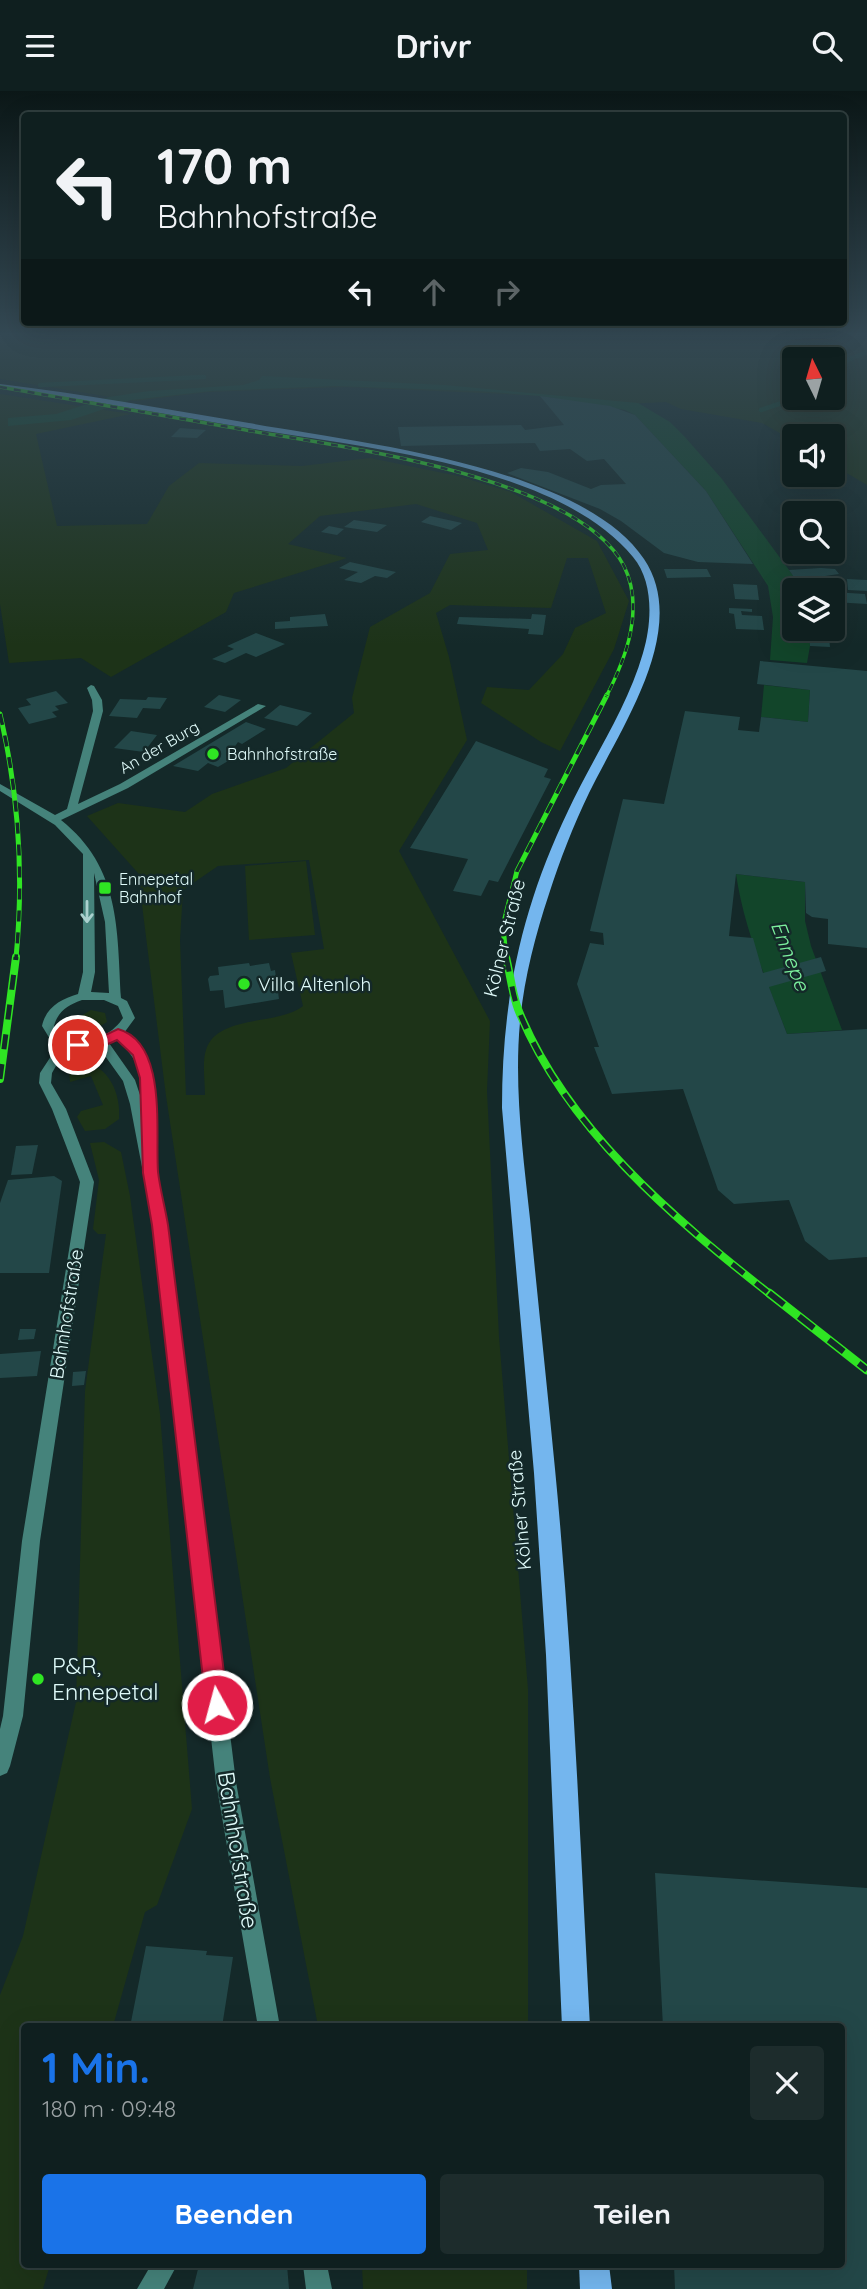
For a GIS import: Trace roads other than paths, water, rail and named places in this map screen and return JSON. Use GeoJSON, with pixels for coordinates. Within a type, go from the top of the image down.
{"type":"FeatureCollection","features":[{"type":"Feature","properties":{"kind":"main road","name":"Kölner Straße"},"geometry":{"type":"LineString","coordinates":[[330,440],[508,480],[557,499],[599,520],[638,557],[654,592],[654,625],[646,661],[572,815],[547,881],[515,1003],[510,1062],[510,1108],[545,1473],[558,1655],[576,2023]]}},
{"type":"Feature","properties":{"kind":"main road"},"geometry":{"type":"LineString","coordinates":[[594,2268],[596,2289]]}},
{"type":"Feature","properties":{"kind":"street"},"geometry":{"type":"LineString","coordinates":[[54,820],[71,813],[97,711],[97,700],[91,688]]}},
{"type":"Feature","properties":{"kind":"street","name":"An der Burg"},"geometry":{"type":"LineString","coordinates":[[71,813],[124,786],[261,706]]}},
{"type":"Feature","properties":{"kind":"street"},"geometry":{"type":"LineString","coordinates":[[0,787],[54,820],[88,851],[105,888],[115,999]]}},
{"type":"Feature","properties":{"kind":"street"},"geometry":{"type":"LineString","coordinates":[[85,996],[89,972],[88,851]]}},
{"type":"Feature","properties":{"kind":"street"},"geometry":{"type":"LineString","coordinates":[[85,996],[115,999],[128,1010],[129,1018],[118,1034],[102,1042],[67,1043],[51,1033],[49,1018],[62,1004],[85,996]]}},
{"type":"Feature","properties":{"kind":"street","name":"Bahnhofstraße"},"geometry":{"type":"LineString","coordinates":[[118,1034],[139,1053],[147,1078],[150,1173]]}},
{"type":"Feature","properties":{"kind":"street","name":"Bahnhofstraße"},"geometry":{"type":"LineString","coordinates":[[102,1042],[129,1080],[160,1225],[226,1782],[268,2023]]}},
{"type":"Feature","properties":{"kind":"street","name":"Bahnhofstraße"},"geometry":{"type":"LineString","coordinates":[[0,1766],[13,1716],[31,1541],[88,1182],[59,1109],[45,1083],[46,1073],[55,1055],[67,1043]]}},
{"type":"Feature","properties":{"kind":"street"},"geometry":{"type":"LineString","coordinates":[[150,2289],[162,2268]]}},
{"type":"Feature","properties":{"kind":"street"},"geometry":{"type":"LineString","coordinates":[[316,2268],[319,2289]]}},
{"type":"Feature","properties":{"kind":"water"},"geometry":{"type":"Polygon","coordinates":[[[658,440],[687,440],[722,479],[795,578],[782,578],[782,641],[809,641],[807,663],[770,660],[773,617],[768,586],[706,491],[658,440]]]}},
{"type":"Feature","properties":{"kind":"water"},"geometry":{"type":"Polygon","coordinates":[[[764,685],[810,690],[808,722],[761,717],[764,685]]]}},
{"type":"Feature","properties":{"kind":"water","name":"Ennepe"},"geometry":{"type":"Polygon","coordinates":[[[736,874],[805,882],[805,921],[811,946],[842,1030],[787,1034],[750,935],[736,874]]]}},
{"type":"Feature","properties":{"kind":"railway"},"geometry":{"type":"LineString","coordinates":[[302,440],[390,456],[507,487],[557,509],[598,535],[624,566],[633,599],[633,616],[626,650],[606,697]]}},
{"type":"Feature","properties":{"kind":"railway"},"geometry":{"type":"LineString","coordinates":[[506,958],[503,926],[517,871],[606,697]]}},
{"type":"Feature","properties":{"kind":"railway"},"geometry":{"type":"LineString","coordinates":[[0,714],[12,775],[18,835],[20,896],[16,958]]}},
{"type":"Feature","properties":{"kind":"railway"},"geometry":{"type":"LineString","coordinates":[[0,1079],[16,957]]}},
{"type":"Feature","properties":{"kind":"railway"},"geometry":{"type":"LineString","coordinates":[[506,957],[518,1009],[538,1052],[593,1131],[660,1202],[771,1295]]}},
{"type":"Feature","properties":{"kind":"railway"},"geometry":{"type":"LineString","coordinates":[[769,1293],[867,1370]]}},
{"type":"Feature","properties":{"kind":"place","name":"Bahnhofstraße"},"geometry":{"type":"Point","coordinates":[213,754]}},
{"type":"Feature","properties":{"kind":"place","name":"Ennepetal Bahnhof"},"geometry":{"type":"Point","coordinates":[105,888]}},
{"type":"Feature","properties":{"kind":"place","name":"Villa Altenloh"},"geometry":{"type":"Point","coordinates":[244,984]}},
{"type":"Feature","properties":{"kind":"place","name":"P&R, Ennepetal"},"geometry":{"type":"Point","coordinates":[38,1679]}}]}
